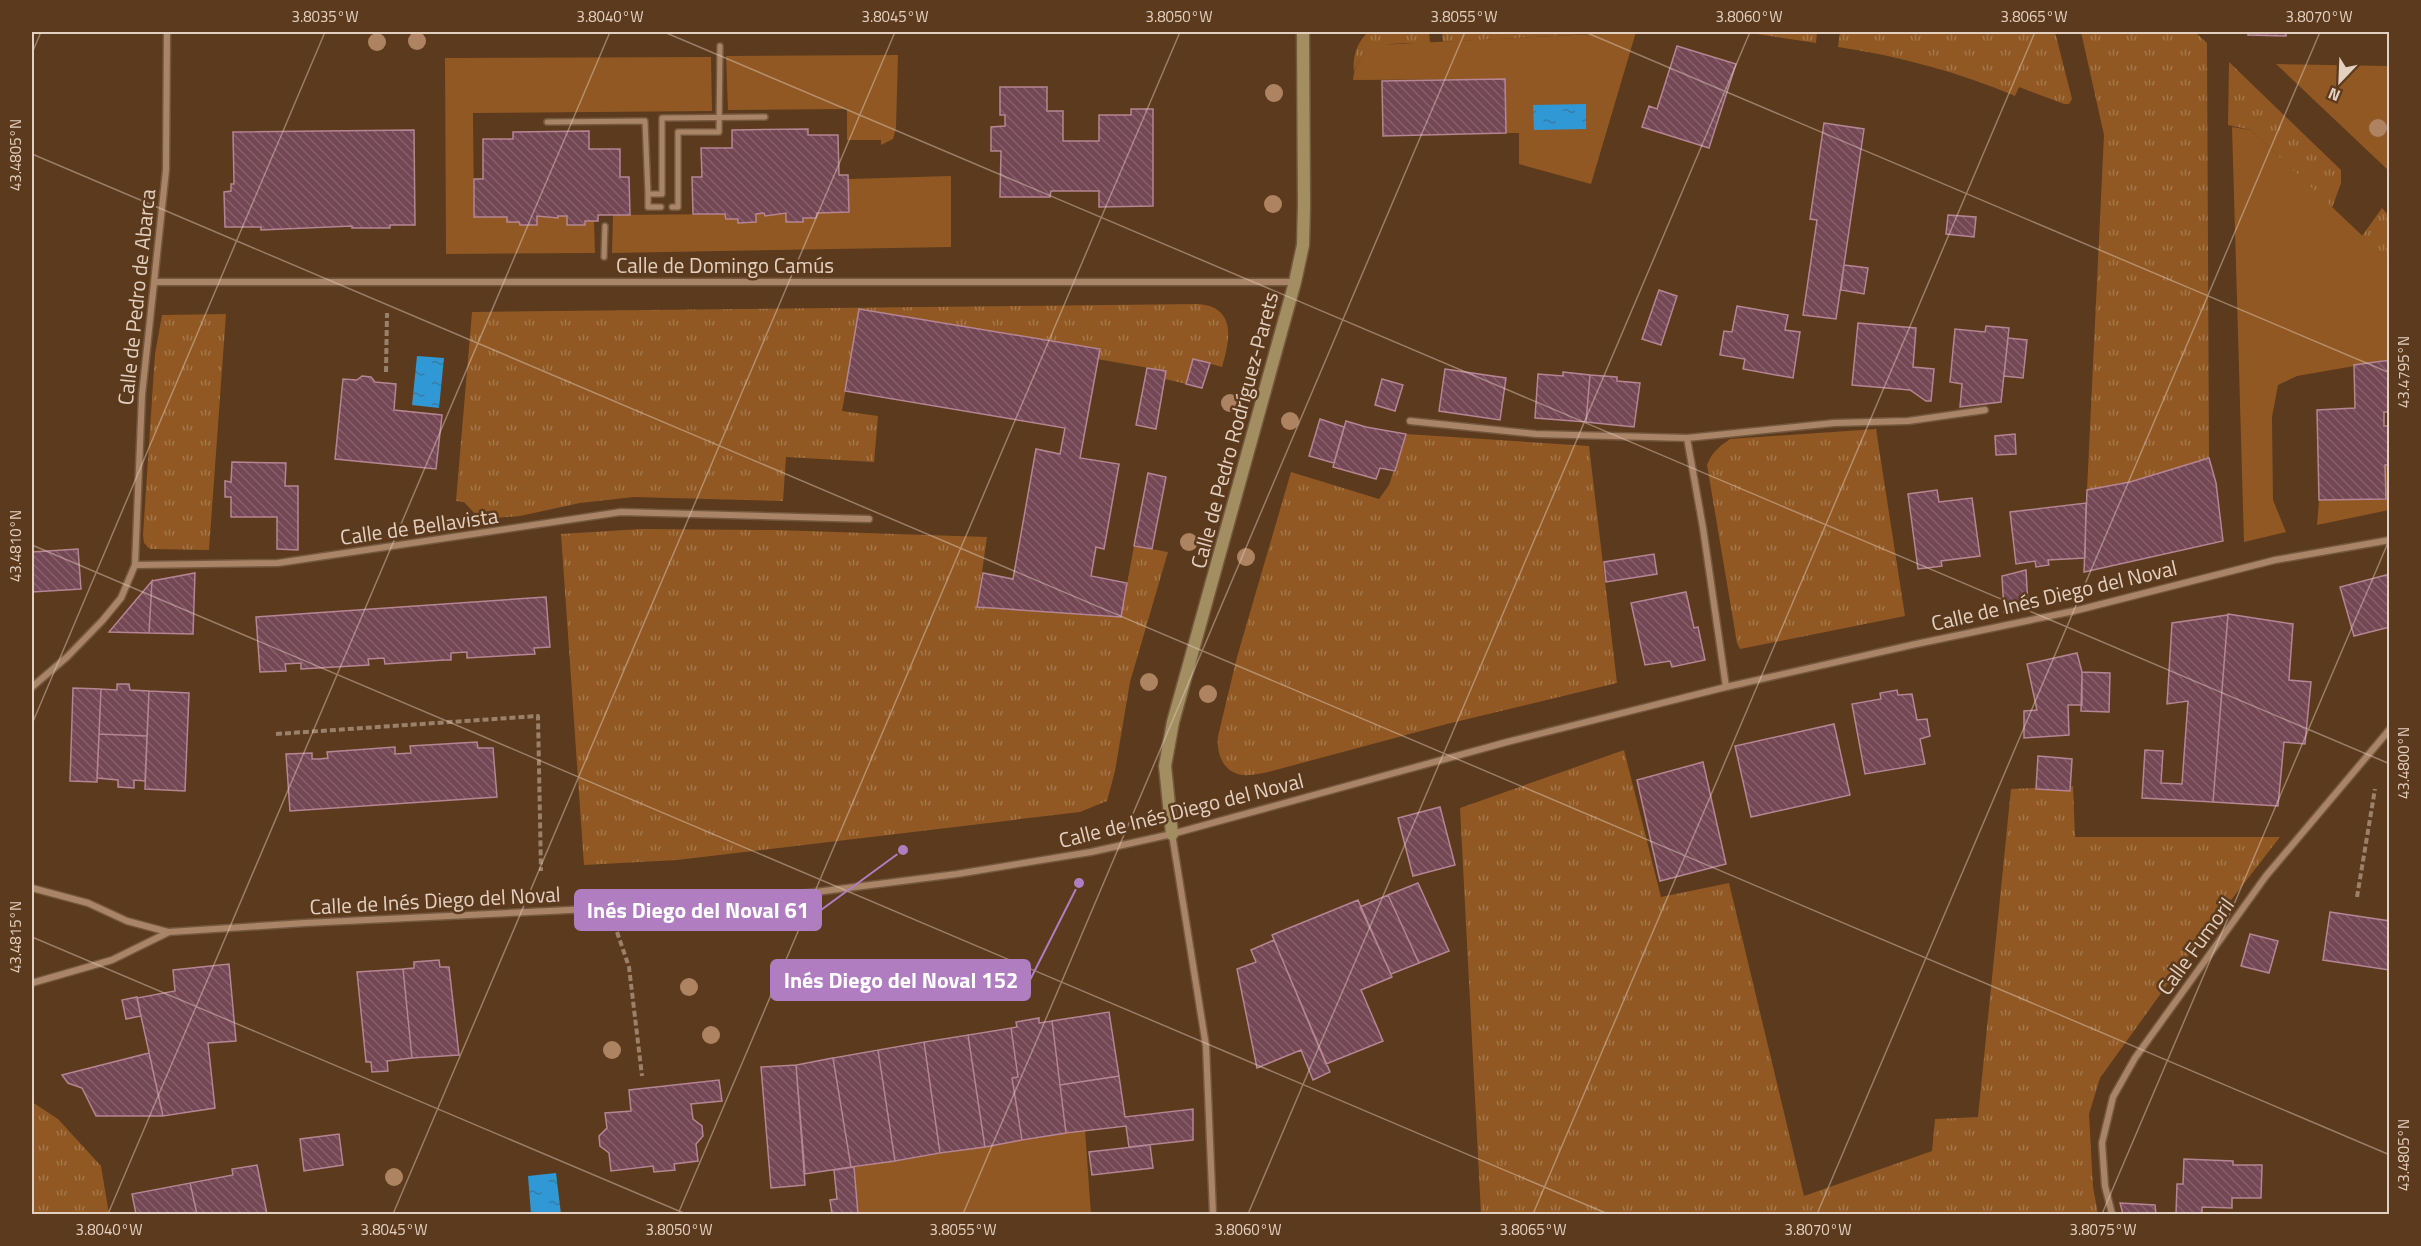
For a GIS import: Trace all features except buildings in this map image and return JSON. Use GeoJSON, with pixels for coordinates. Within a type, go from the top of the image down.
{"type":"FeatureCollection","features":[{"type":"Feature","properties":{"kind":"main road","name":"Calle de Pedro Rodríguez-Parets"},"geometry":{"type":"LineString","coordinates":[[1172,834],[1165,766],[1173,722],[1295,282],[1304,235],[1303,32]]}},
{"type":"Feature","properties":{"kind":"street","name":"Calle de Pedro de Abarca"},"geometry":{"type":"LineString","coordinates":[[135,565],[142,395],[166,170],[167,32]]}},
{"type":"Feature","properties":{"kind":"street"},"geometry":{"type":"LineString","coordinates":[[672,207],[678,207],[678,132],[719,132],[720,46]]}},
{"type":"Feature","properties":{"kind":"street"},"geometry":{"type":"LineString","coordinates":[[648,194],[662,194],[662,118],[765,117]]}},
{"type":"Feature","properties":{"kind":"street"},"geometry":{"type":"LineString","coordinates":[[547,122],[645,121],[648,207],[661,207]]}},
{"type":"Feature","properties":{"kind":"street"},"geometry":{"type":"LineString","coordinates":[[604,257],[605,226]]}},
{"type":"Feature","properties":{"kind":"street","name":"Calle de Domingo Camús"},"geometry":{"type":"LineString","coordinates":[[155,282],[1295,282]]}},
{"type":"Feature","properties":{"kind":"street"},"geometry":{"type":"LineString","coordinates":[[1410,421],[1536,434],[1687,438],[1834,423],[1908,421],[1985,410]]}},
{"type":"Feature","properties":{"kind":"street"},"geometry":{"type":"LineString","coordinates":[[1687,438],[1703,528],[1726,687]]}},
{"type":"Feature","properties":{"kind":"street","name":"Calle de Bellavista"},"geometry":{"type":"LineString","coordinates":[[135,565],[278,563],[621,512],[869,519]]}},
{"type":"Feature","properties":{"kind":"street","name":"Calle de Inés Diego del Noval"},"geometry":{"type":"LineString","coordinates":[[32,983],[112,960],[169,932],[610,908],[808,893],[945,876],[1092,852],[1172,834],[1507,741],[1726,687],[2073,611],[2275,560],[2390,540]]}},
{"type":"Feature","properties":{"kind":"street"},"geometry":{"type":"LineString","coordinates":[[32,687],[67,657],[102,621],[121,598],[135,565]]}},
{"type":"Feature","properties":{"kind":"street","name":"Calle Fumoril"},"geometry":{"type":"LineString","coordinates":[[2112,1215],[2105,1186],[2102,1143],[2114,1097],[2135,1058],[2266,876],[2390,729]]}},
{"type":"Feature","properties":{"kind":"street"},"geometry":{"type":"LineString","coordinates":[[1172,834],[1206,1046],[1213,1215]]}},
{"type":"Feature","properties":{"kind":"street"},"geometry":{"type":"LineString","coordinates":[[32,888],[88,903],[127,921],[169,932]]}},
{"type":"Feature","properties":{"kind":"path"},"geometry":{"type":"LineString","coordinates":[[386,372],[387,313]]}},
{"type":"Feature","properties":{"kind":"path"},"geometry":{"type":"LineString","coordinates":[[276,734],[538,716],[541,871]]}},
{"type":"Feature","properties":{"kind":"path"},"geometry":{"type":"LineString","coordinates":[[2357,897],[2377,778],[2361,762]]}},
{"type":"Feature","properties":{"kind":"path"},"geometry":{"type":"LineString","coordinates":[[610,908],[628,967],[642,1076]]}},
{"type":"Feature","properties":{"kind":"green space"},"geometry":{"type":"Polygon","coordinates":[[[1368,32],[1429,32],[1430,43],[1385,45],[1375,48],[1359,61],[1354,72],[1356,50],[1368,32]]]}},
{"type":"Feature","properties":{"kind":"green space"},"geometry":{"type":"Polygon","coordinates":[[[1442,32],[1628,32],[1443,42],[1442,32]]]}},
{"type":"Feature","properties":{"kind":"green space"},"geometry":{"type":"Polygon","coordinates":[[[1636,32],[1591,184],[1519,164],[1519,133],[1506,133],[1505,79],[1353,80],[1360,60],[1367,51],[1377,45],[1636,32]]]}},
{"type":"Feature","properties":{"kind":"green space"},"geometry":{"type":"Polygon","coordinates":[[[1744,32],[1817,32],[1816,43],[1744,32]]]}},
{"type":"Feature","properties":{"kind":"green space"},"geometry":{"type":"Polygon","coordinates":[[[1840,32],[2055,32],[2072,99],[2069,104],[2064,104],[2019,87],[2015,96],[1972,79],[1928,66],[1838,47],[1840,32]]]}},
{"type":"Feature","properties":{"kind":"green space"},"geometry":{"type":"Polygon","coordinates":[[[2081,32],[2195,32],[2207,43],[2209,458],[2130,482],[2087,490],[2104,135],[2081,32]]]}},
{"type":"Feature","properties":{"kind":"green space"},"geometry":{"type":"Polygon","coordinates":[[[898,55],[896,128],[893,139],[881,145],[881,140],[847,140],[847,109],[728,110],[726,56],[898,55]]]}},
{"type":"Feature","properties":{"kind":"green space"},"geometry":{"type":"Polygon","coordinates":[[[711,57],[712,111],[473,113],[474,217],[507,217],[507,221],[519,222],[520,225],[537,225],[537,216],[558,218],[558,216],[567,216],[567,225],[584,225],[585,221],[594,221],[595,253],[446,254],[445,58],[711,57]]]}},
{"type":"Feature","properties":{"kind":"green space"},"geometry":{"type":"Polygon","coordinates":[[[2229,62],[2341,170],[2341,183],[2332,208],[2251,130],[2228,125],[2229,62]]]}},
{"type":"Feature","properties":{"kind":"green space"},"geometry":{"type":"Polygon","coordinates":[[[2276,64],[2389,66],[2389,171],[2276,64]]]}},
{"type":"Feature","properties":{"kind":"green space"},"geometry":{"type":"Polygon","coordinates":[[[2232,127],[2251,130],[2390,262],[2389,360],[2297,376],[2278,385],[2272,417],[2273,500],[2286,532],[2244,542],[2232,127]]]}},
{"type":"Feature","properties":{"kind":"green space"},"geometry":{"type":"Polygon","coordinates":[[[951,176],[951,247],[612,253],[613,215],[725,214],[726,219],[738,219],[739,223],[756,222],[756,214],[764,213],[765,216],[786,213],[786,222],[803,222],[803,218],[816,218],[817,213],[848,212],[848,179],[951,176]]]}},
{"type":"Feature","properties":{"kind":"green space"},"geometry":{"type":"Polygon","coordinates":[[[2382,208],[2389,216],[2389,262],[2362,236],[2382,208]]]}},
{"type":"Feature","properties":{"kind":"green space"},"geometry":{"type":"Polygon","coordinates":[[[1198,304],[1211,306],[1225,318],[1228,326],[1227,346],[1222,367],[1193,359],[1186,384],[1165,379],[1166,371],[1097,359],[1099,349],[860,309],[842,411],[878,416],[874,462],[786,457],[783,501],[634,497],[580,503],[520,516],[493,518],[476,515],[464,502],[456,501],[472,312],[1198,304]]]}},
{"type":"Feature","properties":{"kind":"green space"},"geometry":{"type":"Polygon","coordinates":[[[226,314],[209,550],[150,549],[144,543],[143,535],[155,354],[162,315],[226,314]]]}},
{"type":"Feature","properties":{"kind":"green space"},"geometry":{"type":"Polygon","coordinates":[[[1876,429],[1905,616],[1740,649],[1737,643],[1707,465],[1711,457],[1730,439],[1876,429]]]}},
{"type":"Feature","properties":{"kind":"green space"},"geometry":{"type":"Polygon","coordinates":[[[1406,434],[1589,446],[1617,683],[1447,724],[1272,771],[1243,775],[1230,770],[1222,761],[1218,749],[1218,736],[1237,657],[1291,472],[1379,499],[1389,485],[1406,434]]]}},
{"type":"Feature","properties":{"kind":"green space"},"geometry":{"type":"Polygon","coordinates":[[[2385,465],[2389,465],[2389,510],[2317,525],[2319,500],[2385,499],[2385,465]]]}},
{"type":"Feature","properties":{"kind":"green space"},"geometry":{"type":"Polygon","coordinates":[[[641,529],[776,530],[987,537],[977,607],[1121,617],[1134,546],[1168,552],[1130,682],[1115,771],[1107,801],[1080,812],[677,860],[584,865],[561,534],[641,529]]]}},
{"type":"Feature","properties":{"kind":"green space"},"geometry":{"type":"Polygon","coordinates":[[[1624,750],[1661,897],[1729,883],[1804,1196],[1932,1151],[1935,1119],[1978,1117],[2011,789],[2073,786],[2075,837],[2280,837],[2190,953],[2100,1078],[2089,1114],[2093,1187],[2098,1214],[1481,1214],[1460,808],[1624,750]]]}},
{"type":"Feature","properties":{"kind":"green space"},"geometry":{"type":"Polygon","coordinates":[[[32,1102],[58,1119],[101,1166],[109,1214],[32,1214],[32,1102]]]}},
{"type":"Feature","properties":{"kind":"green space"},"geometry":{"type":"Polygon","coordinates":[[[1085,1130],[1091,1214],[858,1214],[854,1167],[1085,1130]]]}},
{"type":"Feature","properties":{"kind":"water"},"geometry":{"type":"Polygon","coordinates":[[[1586,104],[1586,129],[1534,130],[1533,105],[1586,104]]]}},
{"type":"Feature","properties":{"kind":"water"},"geometry":{"type":"Polygon","coordinates":[[[417,356],[444,358],[439,408],[412,405],[417,356]]]}},
{"type":"Feature","properties":{"kind":"water"},"geometry":{"type":"Polygon","coordinates":[[[556,1173],[561,1214],[531,1214],[528,1176],[556,1173]]]}},
{"type":"Feature","properties":{"kind":"place","name":"Inés Diego del Noval 61"},"geometry":{"type":"Point","coordinates":[903,850]}},
{"type":"Feature","properties":{"kind":"place","name":"Inés Diego del Noval 152"},"geometry":{"type":"Point","coordinates":[1079,883]}}]}
